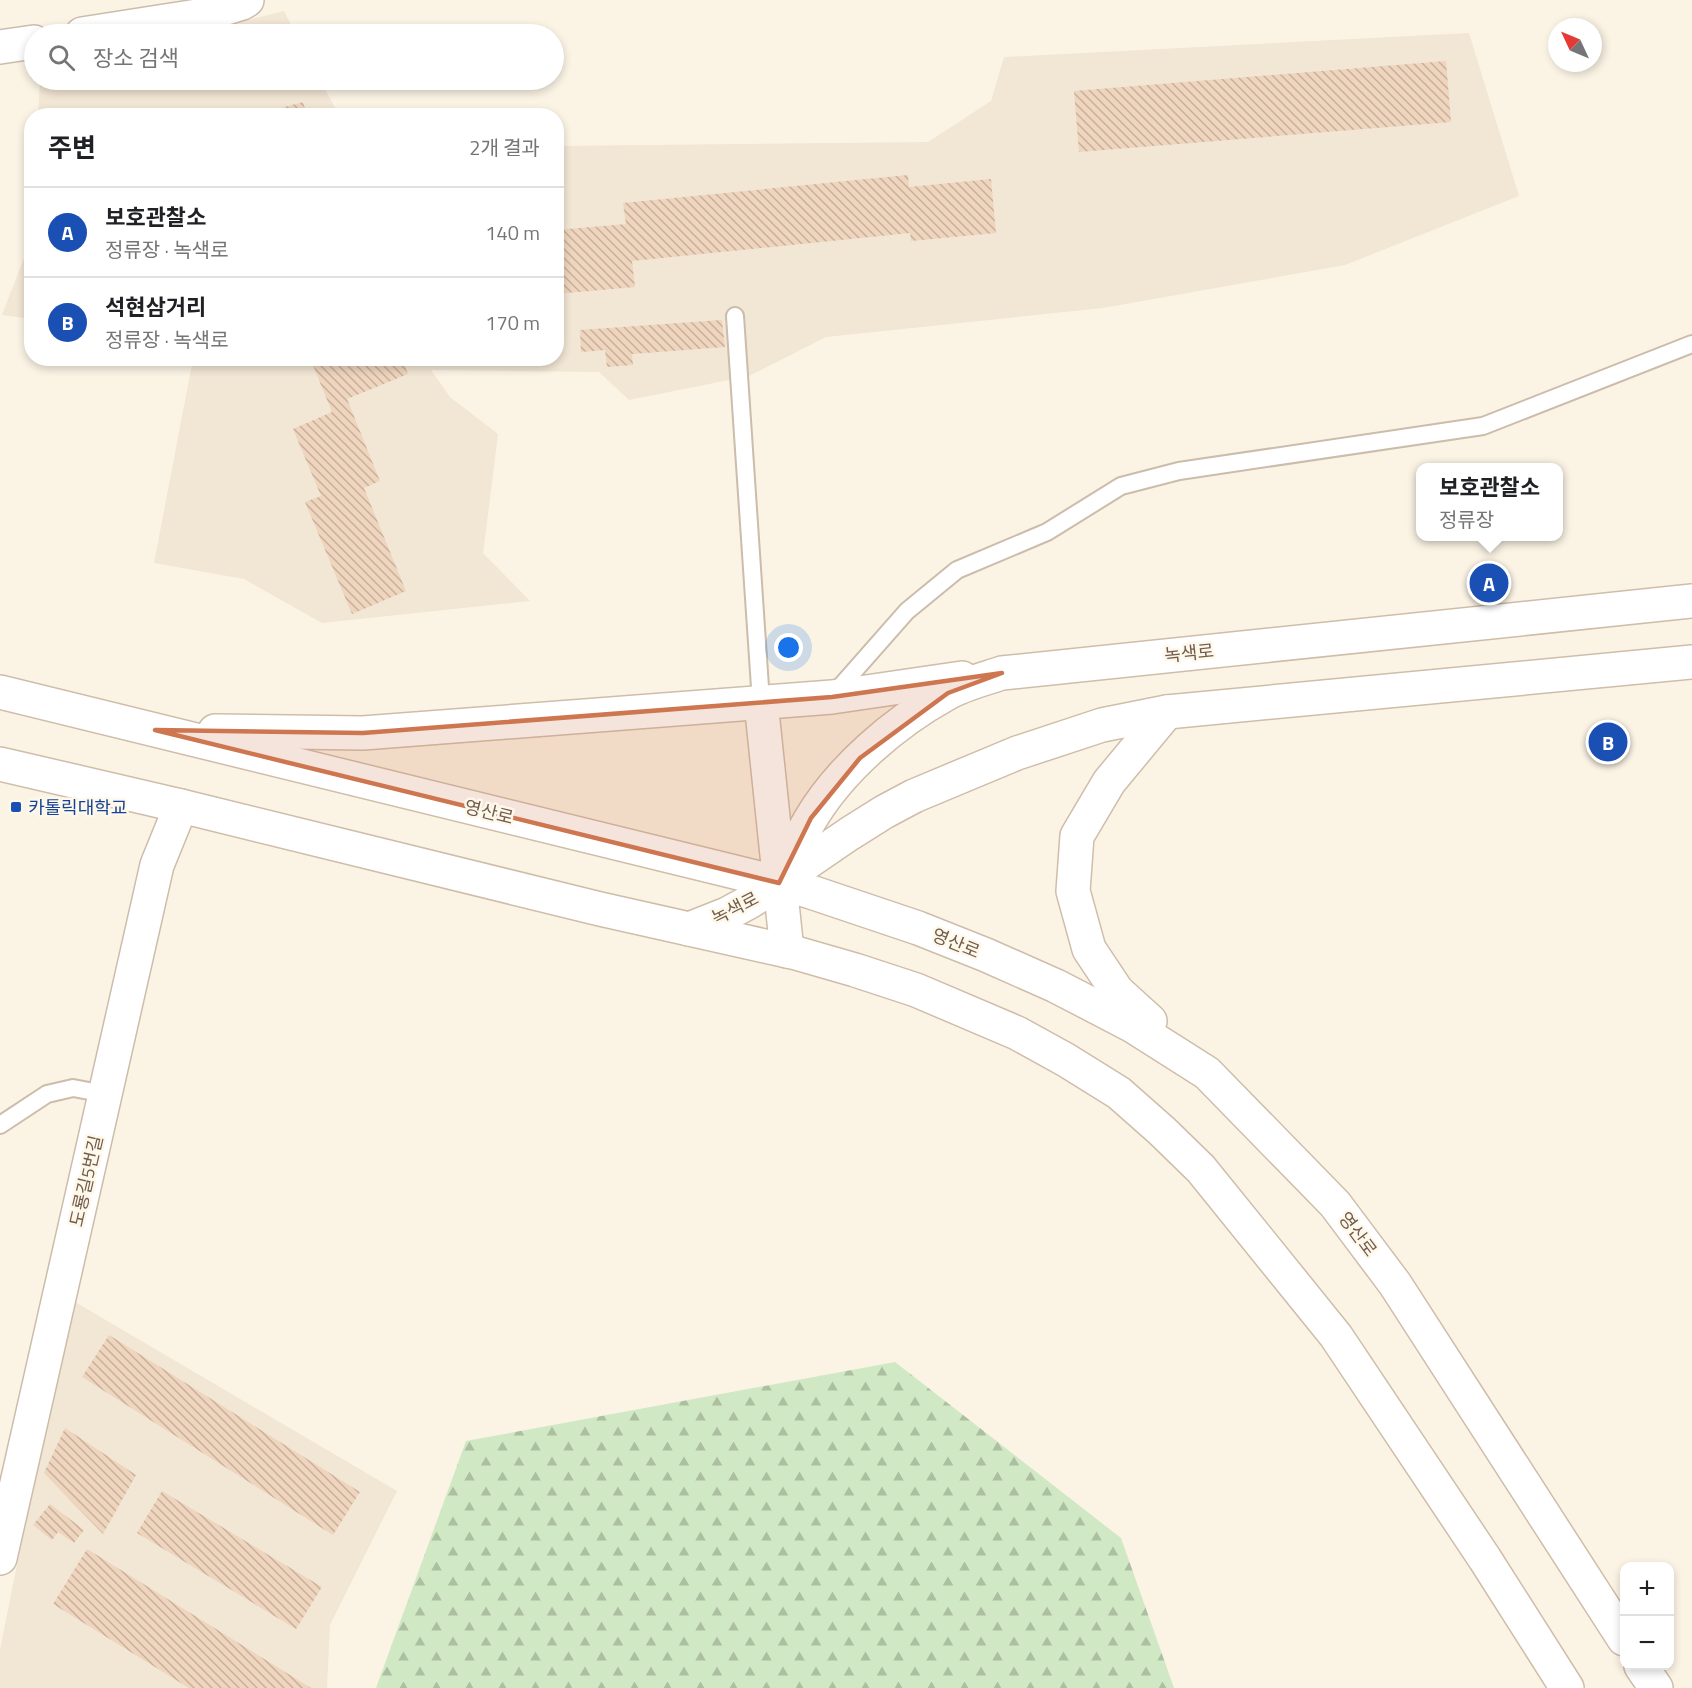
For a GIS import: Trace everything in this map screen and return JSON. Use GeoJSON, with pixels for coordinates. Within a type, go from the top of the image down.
{"type":"FeatureCollection","features":[{"type":"Feature","properties":{"kind":"street"},"geometry":{"type":"LineString","coordinates":[[146,24],[204,15],[247,0]]}},
{"type":"Feature","properties":{"kind":"street"},"geometry":{"type":"LineString","coordinates":[[0,47],[24,43]]}},
{"type":"Feature","properties":{"kind":"street","name":"녹색로"},"geometry":{"type":"LineString","coordinates":[[787,951],[779,883],[792,852],[811,818],[833,788],[860,758],[905,721],[948,693],[1002,673],[1692,602]]}},
{"type":"Feature","properties":{"kind":"street","name":"녹색로"},"geometry":{"type":"LineString","coordinates":[[689,929],[727,914],[779,883],[849,834],[914,796],[1017,753],[1102,725],[1167,712],[1692,662]]}},
{"type":"Feature","properties":{"kind":"street"},"geometry":{"type":"LineString","coordinates":[[155,730],[363,733],[832,697],[1002,673]]}},
{"type":"Feature","properties":{"kind":"street","name":"영산로"},"geometry":{"type":"LineString","coordinates":[[0,692],[808,891],[918,928],[1056,986],[1133,1026],[1207,1073],[1335,1204],[1395,1284],[1620,1633]]}},
{"type":"Feature","properties":{"kind":"street"},"geometry":{"type":"LineString","coordinates":[[762,702],[779,883]]}},
{"type":"Feature","properties":{"kind":"street"},"geometry":{"type":"LineString","coordinates":[[1167,712],[1109,782],[1077,836],[1073,891],[1089,949],[1117,991],[1207,1073]]}},
{"type":"Feature","properties":{"kind":"street"},"geometry":{"type":"LineString","coordinates":[[0,764],[182,806],[600,909],[787,951],[916,990],[1017,1033],[1066,1060],[1119,1094],[1201,1169],[1336,1336],[1485,1559],[1567,1688]]}},
{"type":"Feature","properties":{"kind":"street","name":"도룡길5번길"},"geometry":{"type":"LineString","coordinates":[[0,1558],[157,865],[182,806]]}},
{"type":"Feature","properties":{"kind":"street"},"geometry":{"type":"LineString","coordinates":[[1644,1670],[1656,1688]]}},
{"type":"Feature","properties":{"kind":"lane"},"geometry":{"type":"LineString","coordinates":[[735,316],[762,702]]}},
{"type":"Feature","properties":{"kind":"lane"},"geometry":{"type":"LineString","coordinates":[[832,697],[907,611],[957,570],[1047,532],[1122,486],[1179,471],[1483,426],[1692,344]]}},
{"type":"Feature","properties":{"kind":"lane"},"geometry":{"type":"LineString","coordinates":[[0,1125],[47,1094],[73,1088],[105,1094]]}},
{"type":"Feature","properties":{"kind":"highlighted area"},"geometry":{"type":"Polygon","coordinates":[[[1002,673],[948,693],[860,758],[811,818],[779,883],[155,730],[363,733],[832,697],[1002,673]]]}},
{"type":"Feature","properties":{"kind":"shaded area"},"geometry":{"type":"Polygon","coordinates":[[[284,11],[291,24],[233,24],[284,11]]]}},
{"type":"Feature","properties":{"kind":"shaded area"},"geometry":{"type":"Polygon","coordinates":[[[1469,33],[1519,196],[1345,265],[1103,308],[826,337],[749,376],[629,400],[599,372],[431,370],[450,397],[498,434],[483,553],[530,601],[322,623],[244,579],[154,563],[192,366],[564,366],[564,146],[928,142],[991,101],[1004,57],[1469,33]]]}},
{"type":"Feature","properties":{"kind":"shaded area"},"geometry":{"type":"Polygon","coordinates":[[[39,90],[325,90],[335,108],[38,108],[39,90]]]}},
{"type":"Feature","properties":{"kind":"shaded area"},"geometry":{"type":"Polygon","coordinates":[[[24,258],[24,318],[2,315],[24,258]]]}},
{"type":"Feature","properties":{"kind":"shaded area"},"geometry":{"type":"Polygon","coordinates":[[[70,1299],[397,1491],[330,1625],[327,1688],[0,1688],[0,1650],[70,1299]]]}},
{"type":"Feature","properties":{"kind":"green space"},"geometry":{"type":"Polygon","coordinates":[[[895,1362],[1121,1538],[1174,1688],[376,1688],[466,1441],[895,1362]]]}},
{"type":"Feature","properties":{"kind":"building"},"geometry":{"type":"Polygon","coordinates":[[[1446,61],[1451,122],[1079,152],[1074,91],[1446,61]]]}},
{"type":"Feature","properties":{"kind":"building"},"geometry":{"type":"Polygon","coordinates":[[[303,102],[305,108],[281,108],[303,102]]]}},
{"type":"Feature","properties":{"kind":"building"},"geometry":{"type":"Polygon","coordinates":[[[908,175],[909,187],[991,179],[996,233],[911,241],[910,233],[632,261],[635,287],[564,293],[564,229],[626,224],[623,203],[908,175]]]}},
{"type":"Feature","properties":{"kind":"building"},"geometry":{"type":"Polygon","coordinates":[[[722,320],[725,347],[632,354],[633,365],[607,367],[605,350],[581,352],[580,330],[722,320]]]}},
{"type":"Feature","properties":{"kind":"building"},"geometry":{"type":"Polygon","coordinates":[[[313,366],[405,366],[408,374],[347,399],[380,481],[364,488],[406,591],[352,614],[305,502],[321,496],[293,429],[332,412],[313,366]]]}},
{"type":"Feature","properties":{"kind":"building"},"geometry":{"type":"Polygon","coordinates":[[[109,1335],[360,1492],[333,1535],[82,1377],[109,1335]]]}},
{"type":"Feature","properties":{"kind":"building"},"geometry":{"type":"Polygon","coordinates":[[[65,1428],[136,1475],[103,1534],[44,1473],[65,1428]]]}},
{"type":"Feature","properties":{"kind":"building"},"geometry":{"type":"Polygon","coordinates":[[[162,1491],[322,1587],[296,1629],[137,1533],[162,1491]]]}},
{"type":"Feature","properties":{"kind":"building"},"geometry":{"type":"Polygon","coordinates":[[[50,1504],[84,1530],[74,1543],[58,1532],[52,1540],[33,1525],[50,1504]]]}},
{"type":"Feature","properties":{"kind":"building"},"geometry":{"type":"Polygon","coordinates":[[[87,1549],[311,1688],[189,1688],[53,1604],[87,1549]]]}},
{"type":"Feature","properties":{"kind":"place","name":"보호관찰소"},"geometry":{"type":"Point","coordinates":[1489,583]}},
{"type":"Feature","properties":{"kind":"place","name":"석현삼거리"},"geometry":{"type":"Point","coordinates":[1608,742]}},
{"type":"Feature","properties":{"kind":"place","name":"카톨릭대학교"},"geometry":{"type":"Point","coordinates":[16,807]}}]}
